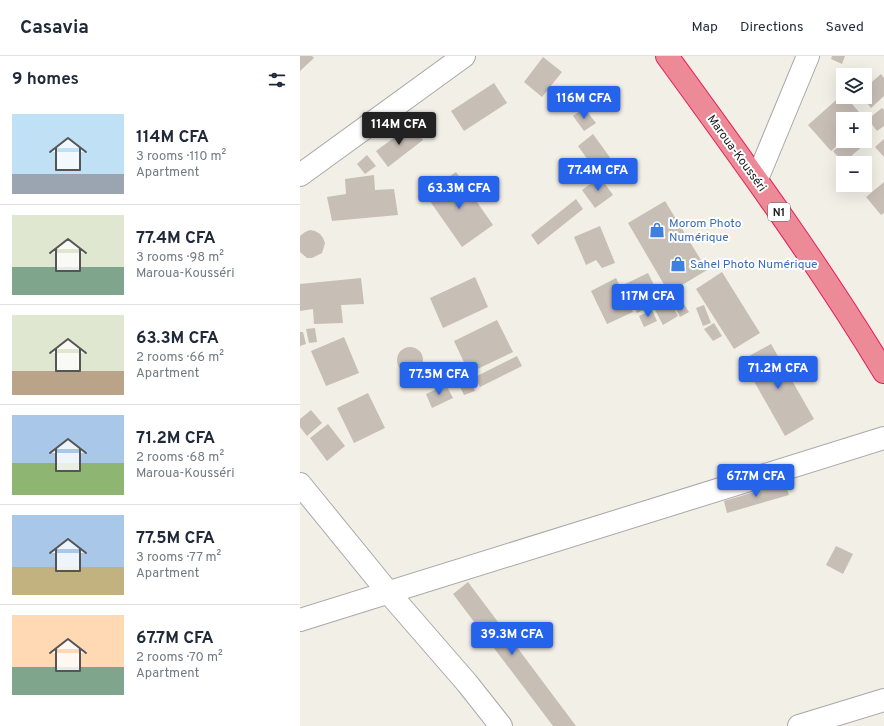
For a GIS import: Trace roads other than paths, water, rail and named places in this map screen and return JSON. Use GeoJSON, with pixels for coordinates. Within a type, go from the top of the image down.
{"type":"FeatureCollection","features":[{"type":"Feature","properties":{"kind":"highway","name":"Maroua-Kousséri"},"geometry":{"type":"LineString","coordinates":[[667,56],[757,179],[884,372]]}},
{"type":"Feature","properties":{"kind":"street"},"geometry":{"type":"LineString","coordinates":[[300,175],[464,56]]}},
{"type":"Feature","properties":{"kind":"street"},"geometry":{"type":"LineString","coordinates":[[757,179],[808,56]]}},
{"type":"Feature","properties":{"kind":"street"},"geometry":{"type":"LineString","coordinates":[[300,620],[884,438]]}},
{"type":"Feature","properties":{"kind":"street"},"geometry":{"type":"LineString","coordinates":[[300,484],[388,592],[467,683],[501,726]]}},
{"type":"Feature","properties":{"kind":"street"},"geometry":{"type":"LineString","coordinates":[[799,726],[884,700]]}},
{"type":"Feature","properties":{"kind":"place","name":"Morom Photo Numérique"},"geometry":{"type":"Point","coordinates":[657,230]}},
{"type":"Feature","properties":{"kind":"place","name":"Sahel Photo Numérique"},"geometry":{"type":"Point","coordinates":[678,264]}}]}
